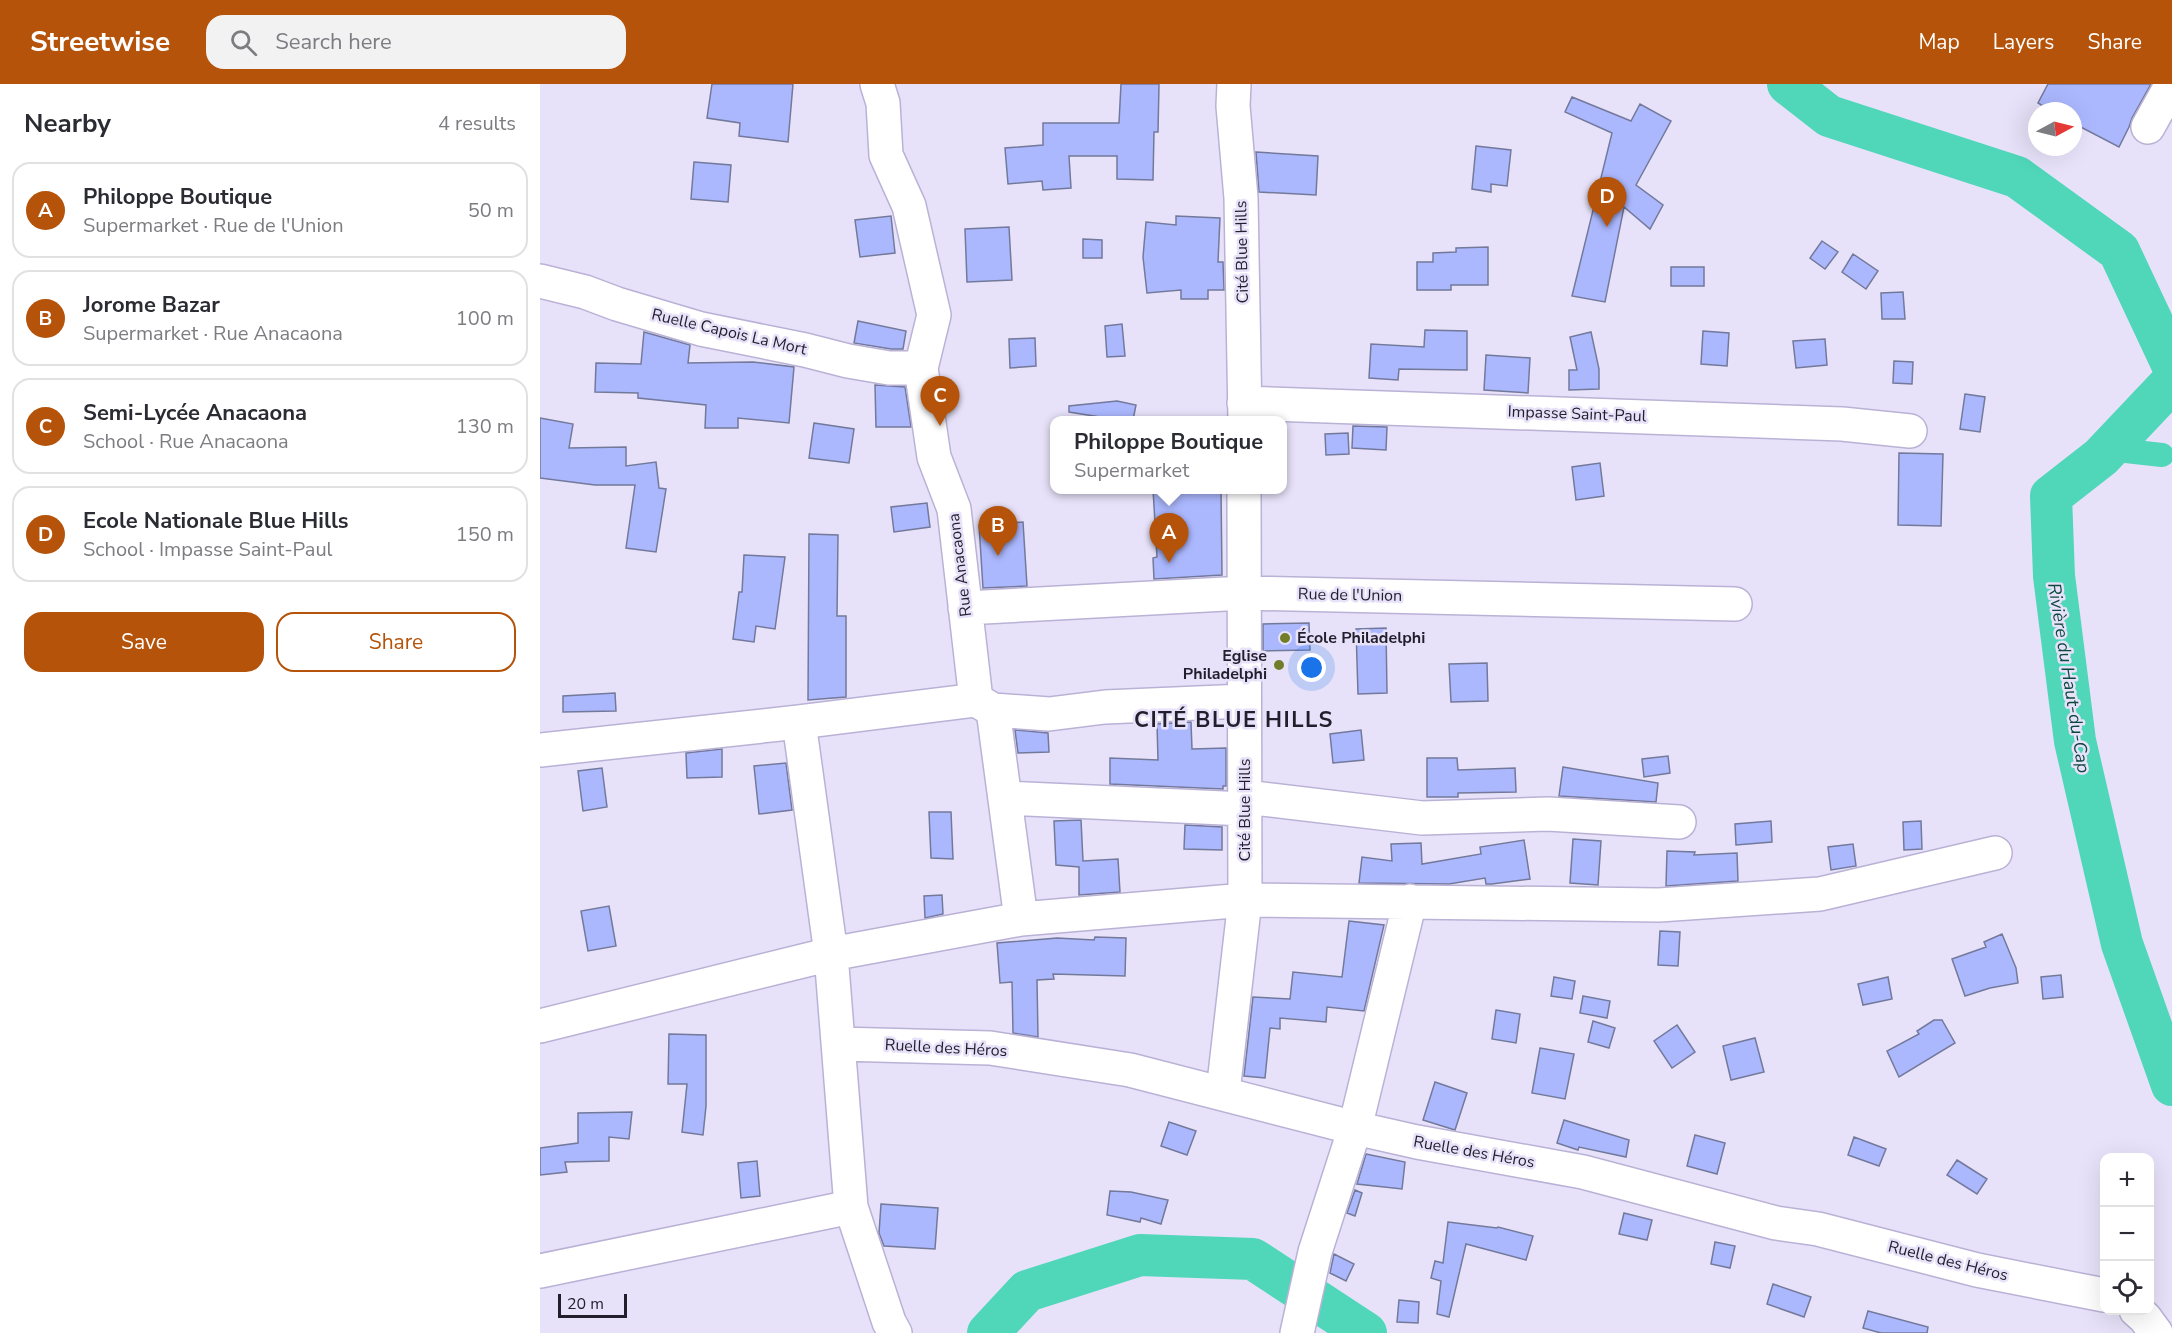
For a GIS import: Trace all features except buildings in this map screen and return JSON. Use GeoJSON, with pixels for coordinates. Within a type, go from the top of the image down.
{"type":"FeatureCollection","features":[{"type":"Feature","properties":{"kind":"street","name":"Cité Blue Hills"},"geometry":{"type":"LineString","coordinates":[[1234,84],[1233,106],[1241,198],[1244,412]]}},
{"type":"Feature","properties":{"kind":"street"},"geometry":{"type":"LineString","coordinates":[[2148,127],[2172,84]]}},
{"type":"Feature","properties":{"kind":"street","name":"Rue Anacaona"},"geometry":{"type":"LineString","coordinates":[[880,94],[886,155],[909,206],[934,315],[921,368],[934,458],[954,509],[965,608],[1005,798],[1021,919]]}},
{"type":"Feature","properties":{"kind":"street","name":"Ruelle Capois La Mort"},"geometry":{"type":"LineString","coordinates":[[540,281],[585,292],[701,329],[848,361],[889,368],[921,368]]}},
{"type":"Feature","properties":{"kind":"street","name":"Impasse Saint-Paul"},"geometry":{"type":"LineString","coordinates":[[1244,412],[1842,424],[1910,431]]}},
{"type":"Feature","properties":{"kind":"street","name":"Cité Blue Hills"},"geometry":{"type":"LineString","coordinates":[[1223,1092],[1245,900],[1244,494]]}},
{"type":"Feature","properties":{"kind":"street","name":"Rue de l'Union"},"geometry":{"type":"LineString","coordinates":[[965,608],[1244,593],[1736,604]]}},
{"type":"Feature","properties":{"kind":"street"},"geometry":{"type":"LineString","coordinates":[[540,750],[985,705],[1049,714],[1105,707],[1244,701]]}},
{"type":"Feature","properties":{"kind":"street"},"geometry":{"type":"LineString","coordinates":[[799,722],[831,954],[851,1207],[889,1322],[896,1333]]}},
{"type":"Feature","properties":{"kind":"street"},"geometry":{"type":"LineString","coordinates":[[1005,798],[1245,803],[1422,818],[1548,814],[1679,822]]}},
{"type":"Feature","properties":{"kind":"street"},"geometry":{"type":"LineString","coordinates":[[540,1026],[831,954],[1021,919],[1245,900],[1659,905],[1820,894],[1995,853]]}},
{"type":"Feature","properties":{"kind":"street"},"geometry":{"type":"LineString","coordinates":[[1297,1333],[1315,1252],[1355,1128],[1410,901]]}},
{"type":"Feature","properties":{"kind":"street","name":"Ruelle des Héros"},"geometry":{"type":"LineString","coordinates":[[839,1044],[990,1047],[1130,1070],[1223,1092],[1355,1128],[1418,1142],[1583,1172],[1776,1223],[1818,1229],[1977,1270],[2100,1294]]}},
{"type":"Feature","properties":{"kind":"street"},"geometry":{"type":"LineString","coordinates":[[540,1271],[851,1207]]}},
{"type":"Feature","properties":{"kind":"street"},"geometry":{"type":"LineString","coordinates":[[2141,1315],[2156,1333]]}},
{"type":"Feature","properties":{"kind":"waterway","name":"Rivière du Haut-du-Cap"},"geometry":{"type":"LineString","coordinates":[[1788,84],[1829,116],[2017,177],[2119,251],[2172,364]]}},
{"type":"Feature","properties":{"kind":"waterway","name":"Rivière du Haut-du-Cap"},"geometry":{"type":"LineString","coordinates":[[2172,382],[2101,457],[2051,496],[2054,576],[2075,741],[2122,944],[2172,1085]]}},
{"type":"Feature","properties":{"kind":"waterway"},"geometry":{"type":"LineString","coordinates":[[2108,449],[2162,455]]}},
{"type":"Feature","properties":{"kind":"waterway"},"geometry":{"type":"LineString","coordinates":[[988,1333],[1027,1291],[1140,1255],[1253,1259],[1366,1333]]}},
{"type":"Feature","properties":{"kind":"place","name":"Ecole Nationale Blue Hills"},"geometry":{"type":"Point","coordinates":[1607,227]}},
{"type":"Feature","properties":{"kind":"place","name":"Semi-Lycée Anacaona"},"geometry":{"type":"Point","coordinates":[940,426]}},
{"type":"Feature","properties":{"kind":"place","name":"Jorome Bazar"},"geometry":{"type":"Point","coordinates":[998,556]}},
{"type":"Feature","properties":{"kind":"place","name":"Philoppe Boutique"},"geometry":{"type":"Point","coordinates":[1169,563]}},
{"type":"Feature","properties":{"kind":"place","name":"École Philadelphi"},"geometry":{"type":"Point","coordinates":[1285,638]}},
{"type":"Feature","properties":{"kind":"place","name":"Eglise Philadelphi"},"geometry":{"type":"Point","coordinates":[1279,665]}},
{"type":"Feature","properties":{"kind":"district","name":"CITÉ BLUE HILLS"},"geometry":{"type":"Point","coordinates":[1234,720]}}]}
